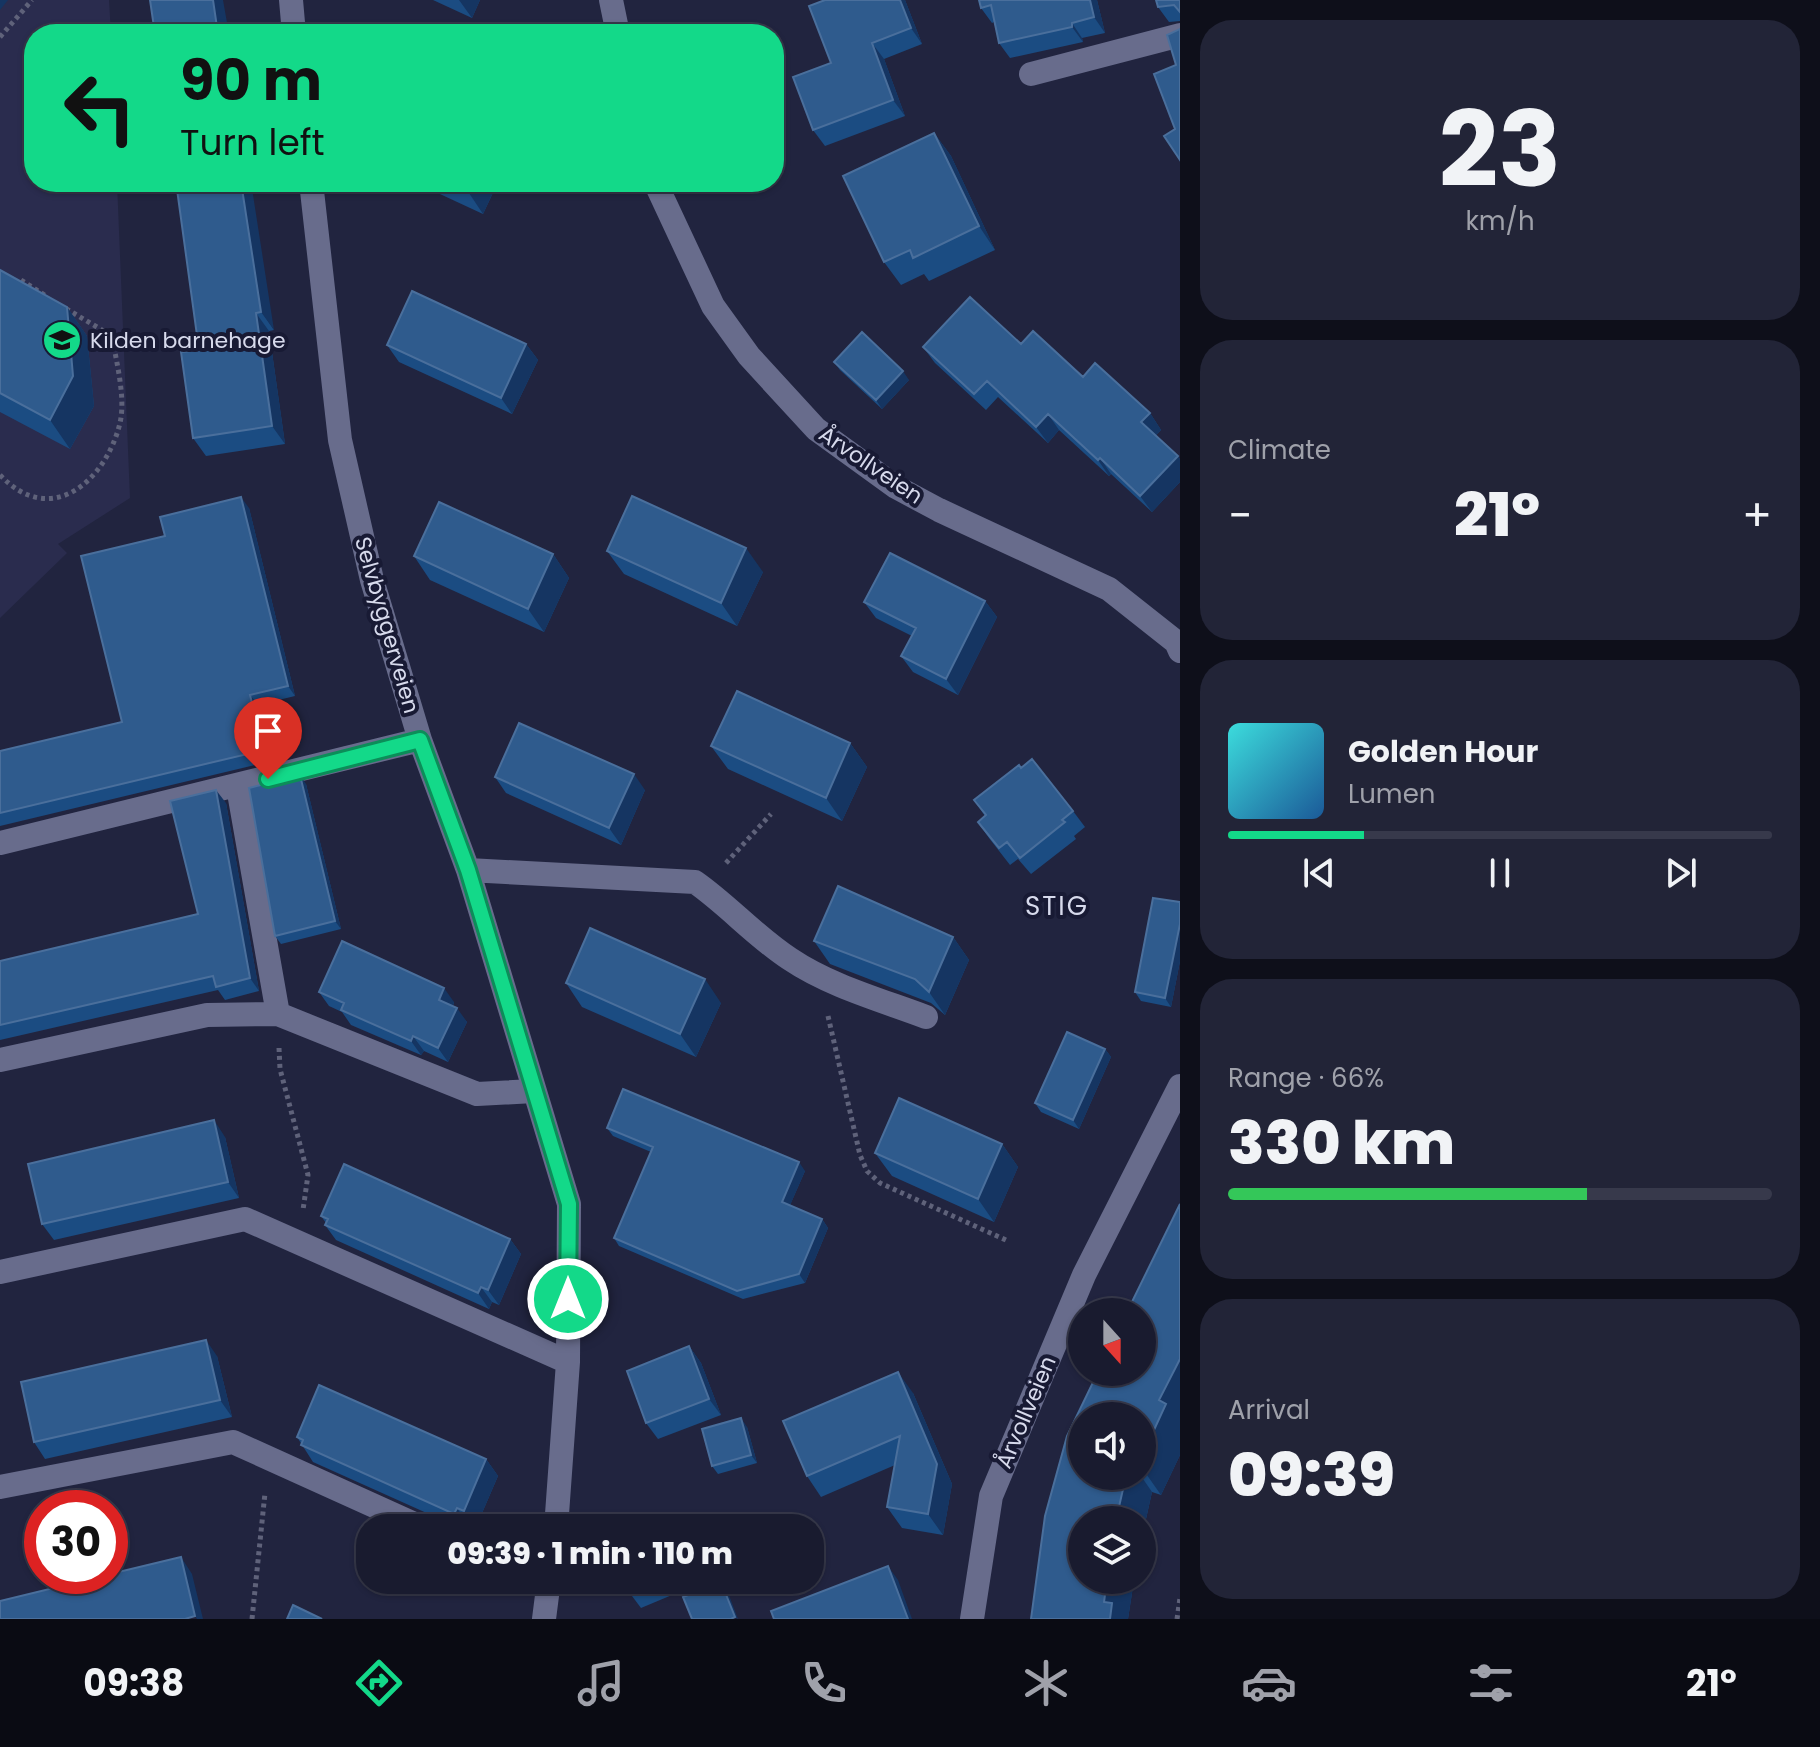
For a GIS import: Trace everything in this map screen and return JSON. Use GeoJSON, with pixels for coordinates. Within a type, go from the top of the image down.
{"type":"FeatureCollection","features":[{"type":"Feature","properties":{"kind":"street"},"geometry":{"type":"LineString","coordinates":[[291,0],[293,24]]}},
{"type":"Feature","properties":{"kind":"street"},"geometry":{"type":"LineString","coordinates":[[611,0],[616,24]]}},
{"type":"Feature","properties":{"kind":"street"},"geometry":{"type":"LineString","coordinates":[[1031,74],[1180,35]]}},
{"type":"Feature","properties":{"kind":"street","name":"Selvbyggerveien"},"geometry":{"type":"LineString","coordinates":[[312,192],[340,440],[372,580],[420,740],[468,870],[569,1204],[568,1362],[557,1514]]}},
{"type":"Feature","properties":{"kind":"street","name":"Årvollveien"},"geometry":{"type":"LineString","coordinates":[[660,192],[713,306],[749,356],[816,429],[849,455],[928,504],[1109,589],[1179,644]]}},
{"type":"Feature","properties":{"kind":"street"},"geometry":{"type":"LineString","coordinates":[[0,843],[420,740]]}},
{"type":"Feature","properties":{"kind":"street"},"geometry":{"type":"LineString","coordinates":[[238,787],[278,1014]]}},
{"type":"Feature","properties":{"kind":"street"},"geometry":{"type":"LineString","coordinates":[[468,870],[695,882],[724,902],[787,958],[813,973],[926,1017]]}},
{"type":"Feature","properties":{"kind":"street"},"geometry":{"type":"LineString","coordinates":[[0,1060],[207,1015],[278,1014],[477,1094],[534,1091]]}},
{"type":"Feature","properties":{"kind":"street","name":"Årvollveien"},"geometry":{"type":"LineString","coordinates":[[972,1619],[991,1496],[1084,1275],[1180,1086]]}},
{"type":"Feature","properties":{"kind":"street"},"geometry":{"type":"LineString","coordinates":[[0,1272],[245,1219],[568,1362]]}},
{"type":"Feature","properties":{"kind":"street"},"geometry":{"type":"LineString","coordinates":[[0,1487],[233,1442],[392,1514]]}},
{"type":"Feature","properties":{"kind":"street"},"geometry":{"type":"LineString","coordinates":[[544,1619],[545,1594]]}},
{"type":"Feature","properties":{"kind":"path"},"geometry":{"type":"LineString","coordinates":[[0,37],[32,0]]}},
{"type":"Feature","properties":{"kind":"path"},"geometry":{"type":"LineString","coordinates":[[0,475],[11,487],[30,497],[61,499],[94,476],[121,420],[112,336],[21,280]]}},
{"type":"Feature","properties":{"kind":"path"},"geometry":{"type":"LineString","coordinates":[[695,882],[715,872],[735,856],[771,814]]}},
{"type":"Feature","properties":{"kind":"path"},"geometry":{"type":"LineString","coordinates":[[813,973],[824,998],[860,1155],[867,1171],[880,1183],[1008,1241]]}},
{"type":"Feature","properties":{"kind":"path"},"geometry":{"type":"LineString","coordinates":[[278,1014],[280,1069],[308,1175],[298,1243]]}},
{"type":"Feature","properties":{"kind":"path"},"geometry":{"type":"LineString","coordinates":[[252,1619],[267,1458]]}},
{"type":"Feature","properties":{"kind":"path"},"geometry":{"type":"LineString","coordinates":[[1177,1619],[1180,1598]]}},
{"type":"Feature","properties":{"kind":"shaded area","name":"Kilden barnehage"},"geometry":{"type":"Polygon","coordinates":[[[0,0],[109,0],[110,24],[24,24],[24,192],[117,192],[130,498],[58,544],[67,553],[0,618],[0,0]]]}},
{"type":"Feature","properties":{"kind":"building"},"geometry":{"type":"Polygon","coordinates":[[[150,0],[213,0],[217,24],[154,24],[150,0]]]}},
{"type":"Feature","properties":{"kind":"building"},"geometry":{"type":"Polygon","coordinates":[[[825,0],[900,0],[911,28],[872,43],[893,100],[813,130],[793,77],[831,63],[809,6],[825,0]]]}},
{"type":"Feature","properties":{"kind":"building"},"geometry":{"type":"Polygon","coordinates":[[[979,0],[1090,0],[1094,17],[1072,23],[1072,27],[999,43],[991,5],[981,8],[979,0]]]}},
{"type":"Feature","properties":{"kind":"building"},"geometry":{"type":"Polygon","coordinates":[[[1156,0],[1180,0],[1180,12],[1174,5],[1158,7],[1156,0]]]}},
{"type":"Feature","properties":{"kind":"building"},"geometry":{"type":"Polygon","coordinates":[[[1180,29],[1180,160],[1164,136],[1175,129],[1154,74],[1176,65],[1167,35],[1180,29]]]}},
{"type":"Feature","properties":{"kind":"building"},"geometry":{"type":"Polygon","coordinates":[[[934,133],[979,226],[913,258],[910,250],[884,262],[843,176],[934,133]]]}},
{"type":"Feature","properties":{"kind":"building"},"geometry":{"type":"Polygon","coordinates":[[[177,192],[243,192],[261,312],[256,313],[272,426],[193,438],[181,352],[199,350],[177,192]]]}},
{"type":"Feature","properties":{"kind":"building"},"geometry":{"type":"Polygon","coordinates":[[[0,270],[67,307],[73,376],[50,420],[0,393],[0,270]]]}},
{"type":"Feature","properties":{"kind":"building"},"geometry":{"type":"Polygon","coordinates":[[[412,291],[526,344],[501,398],[387,345],[412,291]]]}},
{"type":"Feature","properties":{"kind":"building"},"geometry":{"type":"Polygon","coordinates":[[[970,297],[1021,344],[1033,331],[1083,377],[1095,363],[1150,413],[1141,422],[1178,456],[1140,496],[1048,414],[1036,427],[987,381],[974,394],[923,347],[970,297]]]}},
{"type":"Feature","properties":{"kind":"building"},"geometry":{"type":"Polygon","coordinates":[[[862,332],[903,371],[876,400],[834,362],[862,332]]]}},
{"type":"Feature","properties":{"kind":"building"},"geometry":{"type":"Polygon","coordinates":[[[632,496],[746,548],[721,603],[607,551],[632,496]]]}},
{"type":"Feature","properties":{"kind":"building"},"geometry":{"type":"Polygon","coordinates":[[[241,497],[288,686],[250,695],[264,750],[0,813],[0,751],[122,722],[81,556],[165,536],[160,517],[241,497]]]}},
{"type":"Feature","properties":{"kind":"building"},"geometry":{"type":"Polygon","coordinates":[[[439,502],[553,554],[528,609],[414,556],[439,502]]]}},
{"type":"Feature","properties":{"kind":"building"},"geometry":{"type":"Polygon","coordinates":[[[890,553],[985,601],[946,679],[901,656],[916,628],[864,602],[890,553]]]}},
{"type":"Feature","properties":{"kind":"building"},"geometry":{"type":"Polygon","coordinates":[[[737,691],[850,743],[826,798],[711,746],[737,691]]]}},
{"type":"Feature","properties":{"kind":"building"},"geometry":{"type":"Polygon","coordinates":[[[519,723],[634,774],[609,828],[495,777],[519,723]]]}},
{"type":"Feature","properties":{"kind":"building"},"geometry":{"type":"Polygon","coordinates":[[[1032,759],[1073,811],[1062,820],[1065,822],[1020,858],[1007,842],[999,848],[978,822],[986,815],[974,800],[1019,765],[1021,768],[1032,759]]]}},
{"type":"Feature","properties":{"kind":"building"},"geometry":{"type":"Polygon","coordinates":[[[300,775],[335,921],[275,936],[249,788],[300,775]]]}},
{"type":"Feature","properties":{"kind":"building"},"geometry":{"type":"Polygon","coordinates":[[[216,790],[250,978],[216,987],[213,976],[0,1025],[0,961],[198,914],[170,801],[216,790]]]}},
{"type":"Feature","properties":{"kind":"building"},"geometry":{"type":"Polygon","coordinates":[[[838,886],[953,937],[929,992],[915,979],[814,941],[838,886]]]}},
{"type":"Feature","properties":{"kind":"building"},"geometry":{"type":"Polygon","coordinates":[[[1153,898],[1180,902],[1180,924],[1165,998],[1135,992],[1153,898]]]}},
{"type":"Feature","properties":{"kind":"building"},"geometry":{"type":"Polygon","coordinates":[[[590,928],[705,979],[680,1034],[566,983],[590,928]]]}},
{"type":"Feature","properties":{"kind":"building"},"geometry":{"type":"Polygon","coordinates":[[[342,941],[444,988],[439,1000],[457,1008],[438,1048],[413,1036],[411,1041],[341,1010],[344,1003],[319,992],[342,941]]]}},
{"type":"Feature","properties":{"kind":"building"},"geometry":{"type":"Polygon","coordinates":[[[1067,1032],[1105,1049],[1073,1120],[1035,1103],[1067,1032]]]}},
{"type":"Feature","properties":{"kind":"building"},"geometry":{"type":"Polygon","coordinates":[[[623,1089],[799,1162],[782,1202],[822,1219],[799,1274],[737,1291],[614,1238],[653,1147],[607,1128],[623,1089]]]}},
{"type":"Feature","properties":{"kind":"building"},"geometry":{"type":"Polygon","coordinates":[[[899,1098],[1002,1144],[978,1199],[875,1153],[899,1098]]]}},
{"type":"Feature","properties":{"kind":"building"},"geometry":{"type":"Polygon","coordinates":[[[214,1120],[228,1182],[42,1224],[28,1164],[214,1120]]]}},
{"type":"Feature","properties":{"kind":"building"},"geometry":{"type":"Polygon","coordinates":[[[344,1164],[510,1239],[488,1290],[481,1287],[478,1293],[325,1225],[328,1219],[321,1216],[344,1164]]]}},
{"type":"Feature","properties":{"kind":"building"},"geometry":{"type":"Polygon","coordinates":[[[1180,1204],[1180,1359],[1159,1400],[1166,1404],[1156,1426],[1156,1402],[1083,1402],[1091,1386],[1156,1386],[1156,1298],[1134,1298],[1180,1204]]]}},
{"type":"Feature","properties":{"kind":"building"},"geometry":{"type":"Polygon","coordinates":[[[206,1340],[220,1400],[34,1442],[21,1382],[206,1340]]]}},
{"type":"Feature","properties":{"kind":"building"},"geometry":{"type":"Polygon","coordinates":[[[689,1346],[709,1399],[646,1423],[627,1371],[689,1346]]]}},
{"type":"Feature","properties":{"kind":"building"},"geometry":{"type":"Polygon","coordinates":[[[898,1372],[937,1464],[928,1514],[887,1507],[900,1436],[807,1476],[783,1421],[898,1372]]]}},
{"type":"Feature","properties":{"kind":"building"},"geometry":{"type":"Polygon","coordinates":[[[319,1385],[486,1459],[464,1511],[457,1508],[454,1514],[301,1445],[303,1440],[297,1437],[319,1385]]]}},
{"type":"Feature","properties":{"kind":"building"},"geometry":{"type":"Polygon","coordinates":[[[741,1418],[751,1455],[712,1466],[702,1429],[741,1418]]]}},
{"type":"Feature","properties":{"kind":"building"},"geometry":{"type":"Polygon","coordinates":[[[1067,1436],[1068,1490],[1123,1490],[1119,1506],[1068,1506],[1068,1594],[1105,1594],[1104,1602],[1112,1603],[1110,1619],[1031,1619],[1045,1516],[1067,1436]]]}},
{"type":"Feature","properties":{"kind":"building"},"geometry":{"type":"Polygon","coordinates":[[[181,1557],[195,1616],[185,1619],[0,1619],[0,1601],[29,1594],[128,1594],[128,1570],[181,1557]]]}},
{"type":"Feature","properties":{"kind":"building"},"geometry":{"type":"Polygon","coordinates":[[[888,1566],[908,1619],[774,1619],[771,1611],[815,1594],[824,1594],[824,1591],[888,1566]]]}},
{"type":"Feature","properties":{"kind":"building"},"geometry":{"type":"Polygon","coordinates":[[[691,1594],[726,1594],[735,1617],[692,1619],[683,1597],[691,1594]]]}},
{"type":"Feature","properties":{"kind":"building"},"geometry":{"type":"Polygon","coordinates":[[[293,1605],[322,1619],[287,1619],[293,1605]]]}},
{"type":"Feature","properties":{"kind":"place","name":"Kilden barnehage"},"geometry":{"type":"Point","coordinates":[62,340]}},
{"type":"Feature","properties":{"kind":"district","name":"STIG"},"geometry":{"type":"Point","coordinates":[1057,906]}},
{"type":"Feature","properties":{"kind":"route"},"geometry":{"type":"LineString","coordinates":[[268,779],[420,740],[468,870],[569,1204],[568,1299]]}}]}
